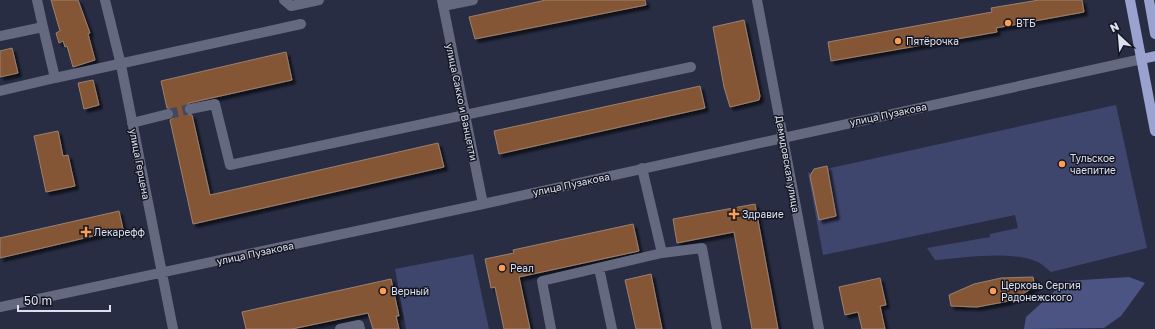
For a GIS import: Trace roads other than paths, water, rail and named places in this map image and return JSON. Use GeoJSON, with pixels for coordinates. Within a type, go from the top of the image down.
{"type":"FeatureCollection","features":[{"type":"Feature","properties":{"kind":"main road"},"geometry":{"type":"LineString","coordinates":[[1130,0],[1142,59],[1151,91],[1155,131]]}},
{"type":"Feature","properties":{"kind":"main road"},"geometry":{"type":"LineString","coordinates":[[1149,0],[1155,34]]}},
{"type":"Feature","properties":{"kind":"main road"},"geometry":{"type":"LineString","coordinates":[[1142,59],[1155,56]]}},
{"type":"Feature","properties":{"kind":"street"},"geometry":{"type":"LineString","coordinates":[[36,0],[55,78]]}},
{"type":"Feature","properties":{"kind":"street","name":"улица Герцена"},"geometry":{"type":"LineString","coordinates":[[105,0],[132,123],[172,329]]}},
{"type":"Feature","properties":{"kind":"street"},"geometry":{"type":"LineString","coordinates":[[284,0],[291,6],[319,0]]}},
{"type":"Feature","properties":{"kind":"street"},"geometry":{"type":"LineString","coordinates":[[442,3],[473,0]]}},
{"type":"Feature","properties":{"kind":"street","name":"Демидовская улица"},"geometry":{"type":"LineString","coordinates":[[757,0],[784,138],[818,329]]}},
{"type":"Feature","properties":{"kind":"street","name":"улица Сакко и Ванцетти"},"geometry":{"type":"LineString","coordinates":[[442,3],[483,204]]}},
{"type":"Feature","properties":{"kind":"street"},"geometry":{"type":"LineString","coordinates":[[0,91],[302,24]]}},
{"type":"Feature","properties":{"kind":"street"},"geometry":{"type":"LineString","coordinates":[[0,36],[43,27]]}},
{"type":"Feature","properties":{"kind":"street","name":"улица Пузакова"},"geometry":{"type":"LineString","coordinates":[[0,307],[483,204],[1142,59]]}},
{"type":"Feature","properties":{"kind":"street"},"geometry":{"type":"LineString","coordinates":[[190,109],[215,104],[230,165],[465,114],[691,68]]}},
{"type":"Feature","properties":{"kind":"street"},"geometry":{"type":"LineString","coordinates":[[132,123],[168,114]]}},
{"type":"Feature","properties":{"kind":"street"},"geometry":{"type":"LineString","coordinates":[[642,168],[662,253]]}},
{"type":"Feature","properties":{"kind":"street"},"geometry":{"type":"LineString","coordinates":[[551,329],[542,281],[662,253],[702,248],[717,329]]}},
{"type":"Feature","properties":{"kind":"street"},"geometry":{"type":"LineString","coordinates":[[599,268],[612,329]]}},
{"type":"Feature","properties":{"kind":"street"},"geometry":{"type":"LineString","coordinates":[[340,329],[359,325],[360,329]]}},
{"type":"Feature","properties":{"kind":"tunnel"},"geometry":{"type":"LineString","coordinates":[[168,114],[190,109]]}},
{"type":"Feature","properties":{"kind":"place","name":"ВТБ"},"geometry":{"type":"Point","coordinates":[1008,23]}},
{"type":"Feature","properties":{"kind":"place","name":"Пятёрочка"},"geometry":{"type":"Point","coordinates":[898,41]}},
{"type":"Feature","properties":{"kind":"place","name":"Тульское чаепитие"},"geometry":{"type":"Point","coordinates":[1062,164]}},
{"type":"Feature","properties":{"kind":"place","name":"Здравие"},"geometry":{"type":"Point","coordinates":[734,214]}},
{"type":"Feature","properties":{"kind":"place","name":"Лекарефф"},"geometry":{"type":"Point","coordinates":[86,232]}},
{"type":"Feature","properties":{"kind":"place","name":"Реал"},"geometry":{"type":"Point","coordinates":[502,268]}},
{"type":"Feature","properties":{"kind":"place","name":"Верный"},"geometry":{"type":"Point","coordinates":[383,291]}},
{"type":"Feature","properties":{"kind":"place","name":"Церковь Сергия Радонежского"},"geometry":{"type":"Point","coordinates":[993,291]}}]}
